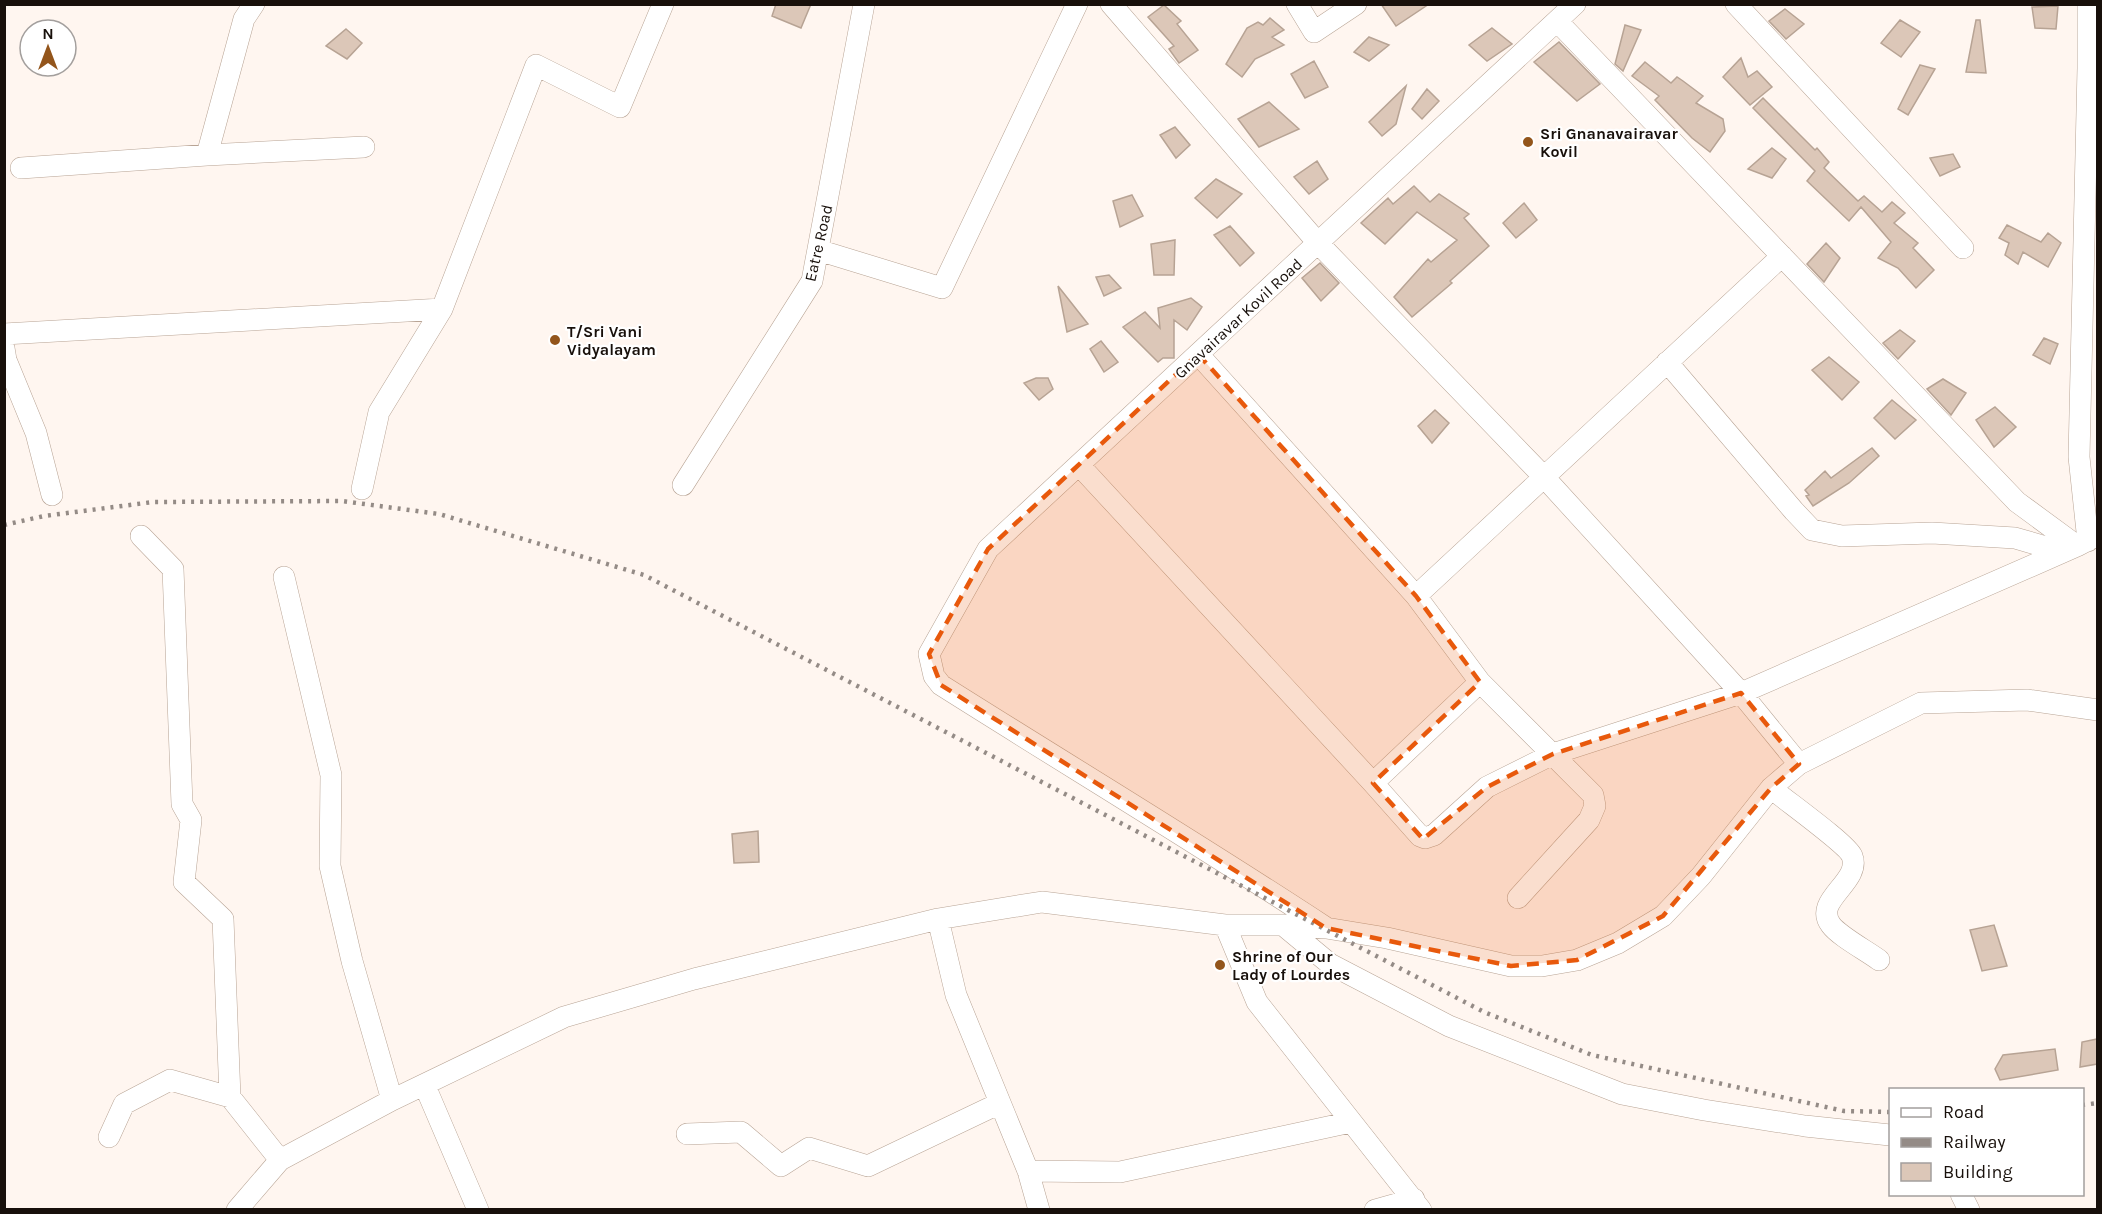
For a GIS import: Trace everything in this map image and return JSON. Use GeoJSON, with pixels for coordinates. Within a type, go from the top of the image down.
{"type":"FeatureCollection","features":[{"type":"Feature","properties":{"kind":"street"},"geometry":{"type":"LineString","coordinates":[[207,155],[244,19],[254,4]]}},
{"type":"Feature","properties":{"kind":"street"},"geometry":{"type":"LineString","coordinates":[[363,489],[379,412],[442,309],[536,65],[620,107],[663,4]]}},
{"type":"Feature","properties":{"kind":"street","name":"Eatre Road"},"geometry":{"type":"LineString","coordinates":[[683,485],[812,281],[864,4]]}},
{"type":"Feature","properties":{"kind":"street"},"geometry":{"type":"LineString","coordinates":[[818,250],[942,288],[1077,4]]}},
{"type":"Feature","properties":{"kind":"street"},"geometry":{"type":"LineString","coordinates":[[1111,4],[1318,243],[1544,477],[1741,693],[1799,764]]}},
{"type":"Feature","properties":{"kind":"street"},"geometry":{"type":"LineString","coordinates":[[1297,4],[1314,32],[1356,4]]}},
{"type":"Feature","properties":{"kind":"street","name":"Gnavairavar Kovil Road"},"geometry":{"type":"LineString","coordinates":[[1326,928],[1124,798],[941,685],[934,676],[929,654],[988,549],[1575,4]]}},
{"type":"Feature","properties":{"kind":"street"},"geometry":{"type":"LineString","coordinates":[[1736,4],[1963,248]]}},
{"type":"Feature","properties":{"kind":"street"},"geometry":{"type":"LineString","coordinates":[[2081,544],[2079,457],[2088,4]]}},
{"type":"Feature","properties":{"kind":"street"},"geometry":{"type":"LineString","coordinates":[[1557,21],[2017,502],[2081,544]]}},
{"type":"Feature","properties":{"kind":"street"},"geometry":{"type":"LineString","coordinates":[[21,168],[364,147]]}},
{"type":"Feature","properties":{"kind":"street"},"geometry":{"type":"LineString","coordinates":[[1416,596],[1782,256]]}},
{"type":"Feature","properties":{"kind":"street"},"geometry":{"type":"LineString","coordinates":[[4,334],[442,309]]}},
{"type":"Feature","properties":{"kind":"street"},"geometry":{"type":"LineString","coordinates":[[1198,354],[1416,596],[1480,682],[1593,795],[1595,807],[1589,820],[1518,898]]}},
{"type":"Feature","properties":{"kind":"street"},"geometry":{"type":"LineString","coordinates":[[5,356],[36,433],[52,495]]}},
{"type":"Feature","properties":{"kind":"street"},"geometry":{"type":"LineString","coordinates":[[1667,362],[1812,530],[1842,536],[1932,533],[2081,544]]}},
{"type":"Feature","properties":{"kind":"street"},"geometry":{"type":"LineString","coordinates":[[1079,465],[1420,836],[1425,838],[1434,835],[1487,787],[1553,754],[1741,693],[2081,544]]}},
{"type":"Feature","properties":{"kind":"street"},"geometry":{"type":"LineString","coordinates":[[141,536],[173,569],[182,804],[191,820],[184,882],[223,919],[230,1097]]}},
{"type":"Feature","properties":{"kind":"street"},"geometry":{"type":"LineString","coordinates":[[284,577],[331,775],[330,866],[352,961],[392,1100]]}},
{"type":"Feature","properties":{"kind":"street"},"geometry":{"type":"LineString","coordinates":[[1373,783],[1480,682]]}},
{"type":"Feature","properties":{"kind":"street"},"geometry":{"type":"LineString","coordinates":[[237,1209],[280,1160],[392,1100],[564,1017],[694,979],[938,919],[1042,902],[1225,925],[1326,928],[1388,938],[1511,966],[1542,966],[1577,960],[1618,944],[1663,916],[1701,876],[1771,788],[1799,764],[1921,703],[2026,700],[2097,710]]}},
{"type":"Feature","properties":{"kind":"street"},"geometry":{"type":"LineString","coordinates":[[1771,788],[1851,854],[1853,863],[1851,874],[1828,906],[1826,917],[1832,926],[1879,960]]}},
{"type":"Feature","properties":{"kind":"street"},"geometry":{"type":"LineString","coordinates":[[938,919],[956,995],[1028,1170],[1039,1209]]}},
{"type":"Feature","properties":{"kind":"street"},"geometry":{"type":"LineString","coordinates":[[1225,925],[1257,1002],[1418,1204]]}},
{"type":"Feature","properties":{"kind":"street"},"geometry":{"type":"LineString","coordinates":[[1282,925],[1330,964],[1449,1026],[1622,1094],[1805,1126],[1889,1135]]}},
{"type":"Feature","properties":{"kind":"street"},"geometry":{"type":"LineString","coordinates":[[109,1137],[124,1104],[170,1080],[230,1097],[280,1160]]}},
{"type":"Feature","properties":{"kind":"street"},"geometry":{"type":"LineString","coordinates":[[425,1086],[478,1209]]}},
{"type":"Feature","properties":{"kind":"street"},"geometry":{"type":"LineString","coordinates":[[687,1134],[741,1132],[781,1166],[809,1148],[868,1166],[1000,1103]]}},
{"type":"Feature","properties":{"kind":"street"},"geometry":{"type":"LineString","coordinates":[[1028,1170],[1120,1172],[1351,1122]]}},
{"type":"Feature","properties":{"kind":"street"},"geometry":{"type":"LineString","coordinates":[[1375,1209],[1418,1204]]}},
{"type":"Feature","properties":{"kind":"highlighted area"},"geometry":{"type":"Polygon","coordinates":[[[1198,354],[1416,596],[1480,682],[1373,783],[1423,839],[1487,787],[1553,754],[1741,693],[1799,764],[1771,788],[1663,916],[1577,960],[1511,966],[1326,928],[941,685],[929,654],[988,549],[1198,354]]]}},
{"type":"Feature","properties":{"kind":"building"},"geometry":{"type":"Polygon","coordinates":[[[776,4],[811,4],[801,28],[772,16],[776,4]]]}},
{"type":"Feature","properties":{"kind":"building"},"geometry":{"type":"Polygon","coordinates":[[[1381,4],[1429,4],[1396,26],[1381,4]]]}},
{"type":"Feature","properties":{"kind":"building"},"geometry":{"type":"Polygon","coordinates":[[[1164,5],[1181,21],[1177,24],[1198,50],[1179,63],[1169,49],[1174,46],[1148,17],[1164,5]]]}},
{"type":"Feature","properties":{"kind":"building"},"geometry":{"type":"Polygon","coordinates":[[[2058,6],[2056,29],[2035,28],[2032,7],[2058,6]]]}},
{"type":"Feature","properties":{"kind":"building"},"geometry":{"type":"Polygon","coordinates":[[[1785,9],[1804,24],[1786,39],[1769,21],[1785,9]]]}},
{"type":"Feature","properties":{"kind":"building"},"geometry":{"type":"Polygon","coordinates":[[[1270,18],[1284,30],[1272,37],[1284,45],[1255,59],[1242,77],[1226,64],[1247,28],[1258,22],[1263,25],[1270,18]]]}},
{"type":"Feature","properties":{"kind":"building"},"geometry":{"type":"Polygon","coordinates":[[[1900,20],[1920,32],[1901,57],[1881,43],[1900,20]]]}},
{"type":"Feature","properties":{"kind":"building"},"geometry":{"type":"Polygon","coordinates":[[[1976,20],[1980,20],[1986,73],[1966,72],[1976,20]]]}},
{"type":"Feature","properties":{"kind":"building"},"geometry":{"type":"Polygon","coordinates":[[[1625,25],[1641,30],[1623,71],[1615,64],[1625,25]]]}},
{"type":"Feature","properties":{"kind":"building"},"geometry":{"type":"Polygon","coordinates":[[[1492,28],[1512,44],[1487,61],[1469,45],[1492,28]]]}},
{"type":"Feature","properties":{"kind":"building"},"geometry":{"type":"Polygon","coordinates":[[[346,29],[362,43],[347,59],[326,46],[346,29]]]}},
{"type":"Feature","properties":{"kind":"building"},"geometry":{"type":"Polygon","coordinates":[[[1369,37],[1389,45],[1369,61],[1354,52],[1369,37]]]}},
{"type":"Feature","properties":{"kind":"building"},"geometry":{"type":"Polygon","coordinates":[[[1559,42],[1600,84],[1577,101],[1534,62],[1559,42]]]}},
{"type":"Feature","properties":{"kind":"building"},"geometry":{"type":"Polygon","coordinates":[[[1741,58],[1748,77],[1757,71],[1772,87],[1750,105],[1723,77],[1741,58]]]}},
{"type":"Feature","properties":{"kind":"building"},"geometry":{"type":"Polygon","coordinates":[[[1314,61],[1328,87],[1305,98],[1291,74],[1314,61]]]}},
{"type":"Feature","properties":{"kind":"building"},"geometry":{"type":"Polygon","coordinates":[[[1645,62],[1671,83],[1677,77],[1683,81],[1703,96],[1696,103],[1723,119],[1725,131],[1710,152],[1692,138],[1655,100],[1659,96],[1632,76],[1645,62]]]}},
{"type":"Feature","properties":{"kind":"building"},"geometry":{"type":"Polygon","coordinates":[[[1920,65],[1935,69],[1908,115],[1898,109],[1920,65]]]}},
{"type":"Feature","properties":{"kind":"building"},"geometry":{"type":"Polygon","coordinates":[[[1406,86],[1396,124],[1382,136],[1369,122],[1406,86]]]}},
{"type":"Feature","properties":{"kind":"building"},"geometry":{"type":"Polygon","coordinates":[[[1427,89],[1439,101],[1422,119],[1412,109],[1427,89]]]}},
{"type":"Feature","properties":{"kind":"building"},"geometry":{"type":"Polygon","coordinates":[[[1763,98],[1815,150],[1817,148],[1829,162],[1824,168],[1858,201],[1864,196],[1882,212],[1892,202],[1905,213],[1894,223],[1918,243],[1913,248],[1934,270],[1916,288],[1898,268],[1878,258],[1891,242],[1861,207],[1849,221],[1807,181],[1815,171],[1753,108],[1763,98]]]}},
{"type":"Feature","properties":{"kind":"building"},"geometry":{"type":"Polygon","coordinates":[[[1269,102],[1299,129],[1259,147],[1238,119],[1269,102]]]}},
{"type":"Feature","properties":{"kind":"building"},"geometry":{"type":"Polygon","coordinates":[[[1175,127],[1190,145],[1176,158],[1160,135],[1175,127]]]}},
{"type":"Feature","properties":{"kind":"building"},"geometry":{"type":"Polygon","coordinates":[[[1772,148],[1786,159],[1772,178],[1748,169],[1772,148]]]}},
{"type":"Feature","properties":{"kind":"building"},"geometry":{"type":"Polygon","coordinates":[[[1953,154],[1960,167],[1940,176],[1930,158],[1953,154]]]}},
{"type":"Feature","properties":{"kind":"building"},"geometry":{"type":"Polygon","coordinates":[[[1317,161],[1328,179],[1309,194],[1294,177],[1317,161]]]}},
{"type":"Feature","properties":{"kind":"building"},"geometry":{"type":"Polygon","coordinates":[[[1216,179],[1242,194],[1217,218],[1195,198],[1216,179]]]}},
{"type":"Feature","properties":{"kind":"building"},"geometry":{"type":"Polygon","coordinates":[[[1414,186],[1430,202],[1439,194],[1469,214],[1464,218],[1489,246],[1450,281],[1452,283],[1412,317],[1394,297],[1428,259],[1431,262],[1457,240],[1417,212],[1385,244],[1361,223],[1388,198],[1393,204],[1414,186]]]}},
{"type":"Feature","properties":{"kind":"building"},"geometry":{"type":"Polygon","coordinates":[[[1132,195],[1143,216],[1120,227],[1113,201],[1132,195]]]}},
{"type":"Feature","properties":{"kind":"building"},"geometry":{"type":"Polygon","coordinates":[[[1524,203],[1537,220],[1516,238],[1503,223],[1524,203]]]}},
{"type":"Feature","properties":{"kind":"building"},"geometry":{"type":"Polygon","coordinates":[[[2007,225],[2041,242],[2048,233],[2061,243],[2048,267],[2023,252],[2018,264],[2005,255],[2009,243],[1999,238],[2007,225]]]}},
{"type":"Feature","properties":{"kind":"building"},"geometry":{"type":"Polygon","coordinates":[[[1230,226],[1254,253],[1240,266],[1214,235],[1230,226]]]}},
{"type":"Feature","properties":{"kind":"building"},"geometry":{"type":"Polygon","coordinates":[[[1175,240],[1174,275],[1154,275],[1151,244],[1175,240]]]}},
{"type":"Feature","properties":{"kind":"building"},"geometry":{"type":"Polygon","coordinates":[[[1826,243],[1840,258],[1824,282],[1807,264],[1826,243]]]}},
{"type":"Feature","properties":{"kind":"building"},"geometry":{"type":"Polygon","coordinates":[[[1320,263],[1339,283],[1321,301],[1302,278],[1320,263]]]}},
{"type":"Feature","properties":{"kind":"building"},"geometry":{"type":"Polygon","coordinates":[[[1109,275],[1121,288],[1104,296],[1096,277],[1109,275]]]}},
{"type":"Feature","properties":{"kind":"building"},"geometry":{"type":"Polygon","coordinates":[[[1058,286],[1088,324],[1067,332],[1058,286]]]}},
{"type":"Feature","properties":{"kind":"building"},"geometry":{"type":"Polygon","coordinates":[[[1191,298],[1202,307],[1187,330],[1174,320],[1174,358],[1163,358],[1158,362],[1123,327],[1145,312],[1160,328],[1158,308],[1191,298]]]}},
{"type":"Feature","properties":{"kind":"building"},"geometry":{"type":"Polygon","coordinates":[[[1900,330],[1915,341],[1898,359],[1883,343],[1900,330]]]}},
{"type":"Feature","properties":{"kind":"building"},"geometry":{"type":"Polygon","coordinates":[[[2044,338],[2058,344],[2050,364],[2033,355],[2044,338]]]}},
{"type":"Feature","properties":{"kind":"building"},"geometry":{"type":"Polygon","coordinates":[[[1101,341],[1118,362],[1104,372],[1090,349],[1101,341]]]}},
{"type":"Feature","properties":{"kind":"building"},"geometry":{"type":"Polygon","coordinates":[[[1829,357],[1859,382],[1842,400],[1812,370],[1829,357]]]}},
{"type":"Feature","properties":{"kind":"building"},"geometry":{"type":"Polygon","coordinates":[[[1036,378],[1048,378],[1053,389],[1039,400],[1024,383],[1036,378]]]}},
{"type":"Feature","properties":{"kind":"building"},"geometry":{"type":"Polygon","coordinates":[[[1943,379],[1966,393],[1951,415],[1927,389],[1943,379]]]}},
{"type":"Feature","properties":{"kind":"building"},"geometry":{"type":"Polygon","coordinates":[[[1892,400],[1916,420],[1895,439],[1874,418],[1892,400]]]}},
{"type":"Feature","properties":{"kind":"building"},"geometry":{"type":"Polygon","coordinates":[[[1995,407],[2016,427],[1994,447],[1976,420],[1995,407]]]}},
{"type":"Feature","properties":{"kind":"building"},"geometry":{"type":"Polygon","coordinates":[[[1435,410],[1449,423],[1432,443],[1418,426],[1435,410]]]}},
{"type":"Feature","properties":{"kind":"building"},"geometry":{"type":"Polygon","coordinates":[[[1872,448],[1879,456],[1849,483],[1813,506],[1805,490],[1825,471],[1831,478],[1872,448]]]}},
{"type":"Feature","properties":{"kind":"building"},"geometry":{"type":"Polygon","coordinates":[[[758,831],[759,862],[734,863],[732,834],[758,831]]]}},
{"type":"Feature","properties":{"kind":"building"},"geometry":{"type":"Polygon","coordinates":[[[1994,925],[2007,966],[1982,971],[1970,930],[1994,925]]]}},
{"type":"Feature","properties":{"kind":"building"},"geometry":{"type":"Polygon","coordinates":[[[2097,1039],[2097,1064],[2080,1067],[2082,1042],[2097,1039]]]}},
{"type":"Feature","properties":{"kind":"building"},"geometry":{"type":"Polygon","coordinates":[[[2055,1049],[2058,1070],[2000,1080],[1995,1069],[2003,1055],[2055,1049]]]}},
{"type":"Feature","properties":{"kind":"railway"},"geometry":{"type":"LineString","coordinates":[[4,525],[44,516],[153,502],[342,501],[439,514],[644,575],[1484,1012],[1592,1055],[1844,1111],[1889,1112]]}},
{"type":"Feature","properties":{"kind":"railway"},"geometry":{"type":"LineString","coordinates":[[2084,1105],[2098,1103]]}},
{"type":"Feature","properties":{"kind":"place","name":"Sri Gnanavairavar Kovil"},"geometry":{"type":"Point","coordinates":[1528,142]}},
{"type":"Feature","properties":{"kind":"place","name":"T/Sri Vani Vidyalayam"},"geometry":{"type":"Point","coordinates":[555,340]}},
{"type":"Feature","properties":{"kind":"place","name":"Shrine of Our Lady of Lourdes"},"geometry":{"type":"Point","coordinates":[1220,965]}}]}
